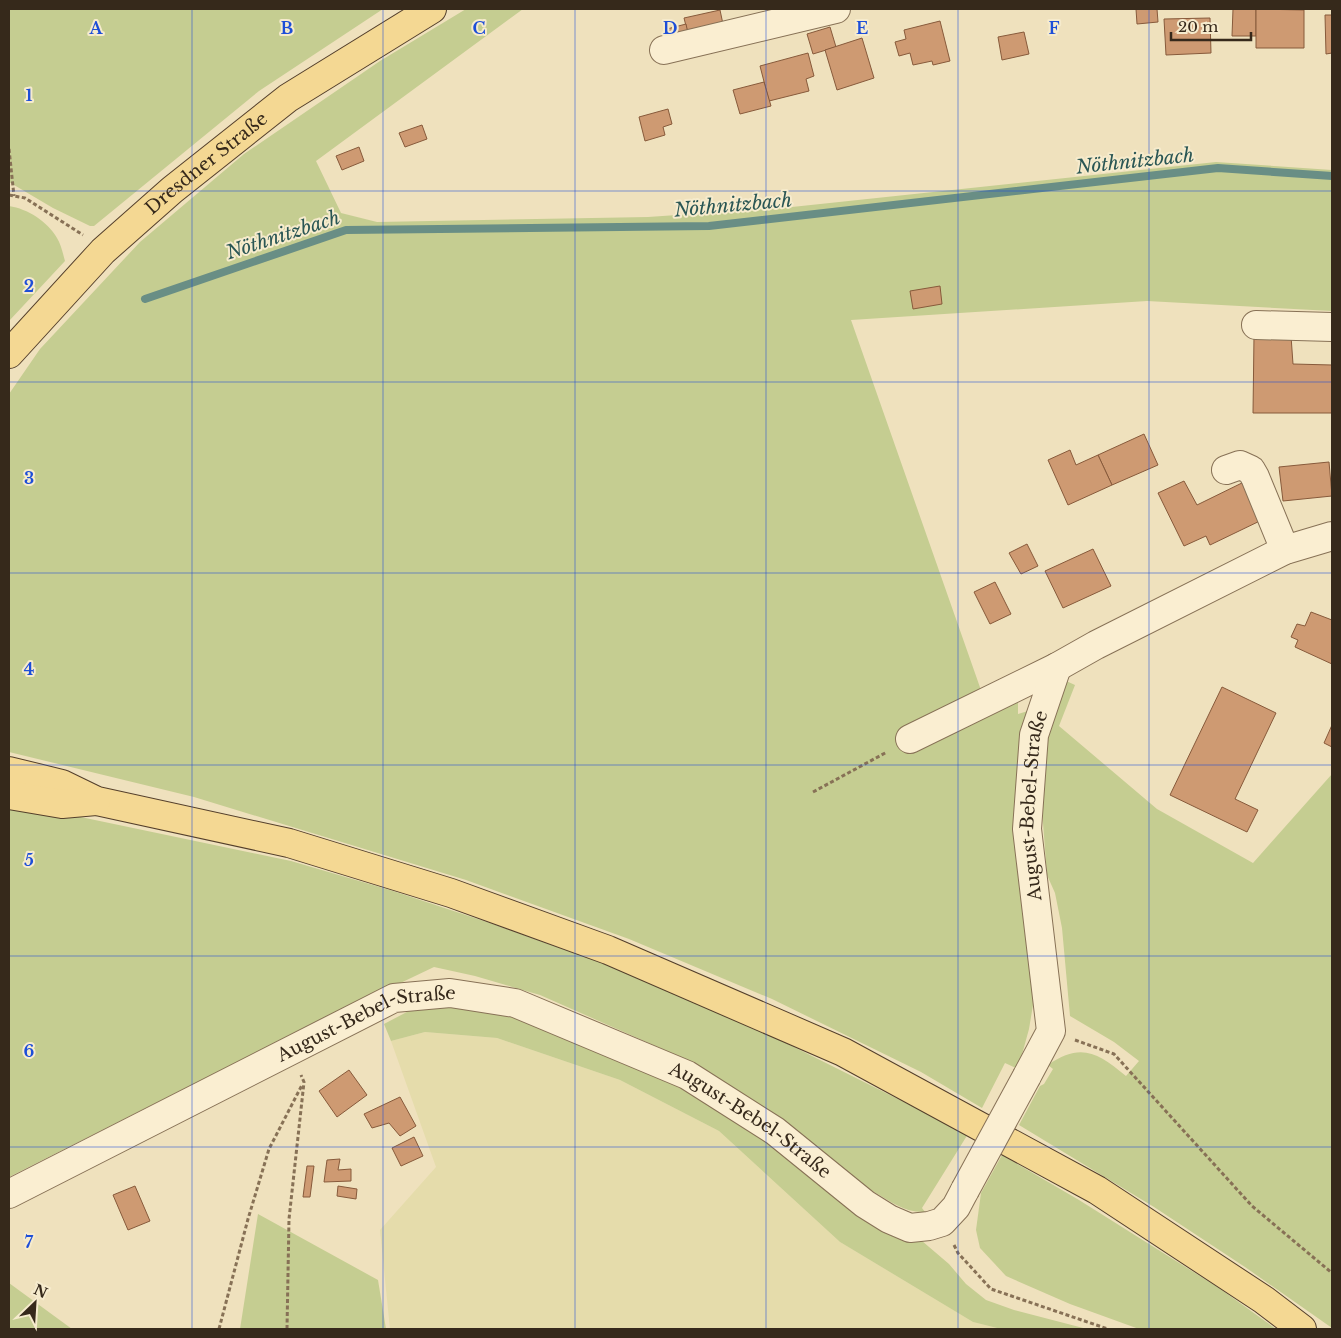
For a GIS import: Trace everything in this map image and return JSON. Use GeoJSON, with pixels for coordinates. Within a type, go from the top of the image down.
{"type":"FeatureCollection","features":[{"type":"Feature","properties":{"kind":"main road","name":"Dresdner Straße"},"geometry":{"type":"LineString","coordinates":[[9,354],[103,252],[172,190],[288,98],[432,9]]}},
{"type":"Feature","properties":{"kind":"main road"},"geometry":{"type":"LineString","coordinates":[[9,771],[62,784],[97,801],[288,843],[451,893],[608,950],[843,1052],[1097,1190],[1264,1300],[1302,1329]]}},
{"type":"Feature","properties":{"kind":"main road"},"geometry":{"type":"LineString","coordinates":[[9,796],[62,804],[97,801]]}},
{"type":"Feature","properties":{"kind":"street"},"geometry":{"type":"LineString","coordinates":[[664,50],[836,9]]}},
{"type":"Feature","properties":{"kind":"street"},"geometry":{"type":"LineString","coordinates":[[1256,324],[1332,326]]}},
{"type":"Feature","properties":{"kind":"street"},"geometry":{"type":"LineString","coordinates":[[1226,470],[1240,465],[1251,470],[1285,550]]}},
{"type":"Feature","properties":{"kind":"street"},"geometry":{"type":"LineString","coordinates":[[910,740],[1285,550],[1332,536]]}},
{"type":"Feature","properties":{"kind":"street","name":"August-Bebel-Straße"},"geometry":{"type":"LineString","coordinates":[[1051,1031],[1027,829],[1034,735],[1057,667]]}},
{"type":"Feature","properties":{"kind":"street","name":"August-Bebel-Straße"},"geometry":{"type":"LineString","coordinates":[[9,1194],[394,998],[450,994],[515,1003],[687,1075],[776,1131],[864,1204],[910,1228],[929,1226],[942,1222]]}},
{"type":"Feature","properties":{"kind":"street"},"geometry":{"type":"LineString","coordinates":[[942,1222],[956,1207],[1051,1031]]}},
{"type":"Feature","properties":{"kind":"path"},"geometry":{"type":"LineString","coordinates":[[9,149],[14,196]]}},
{"type":"Feature","properties":{"kind":"path"},"geometry":{"type":"LineString","coordinates":[[9,195],[25,198],[72,227],[103,252]]}},
{"type":"Feature","properties":{"kind":"path"},"geometry":{"type":"LineString","coordinates":[[812,792],[910,740]]}},
{"type":"Feature","properties":{"kind":"path"},"geometry":{"type":"LineString","coordinates":[[1051,1031],[1114,1054],[1252,1206],[1332,1273]]}},
{"type":"Feature","properties":{"kind":"path"},"geometry":{"type":"LineString","coordinates":[[287,1329],[289,1219],[304,1082],[293,1049]]}},
{"type":"Feature","properties":{"kind":"path"},"geometry":{"type":"LineString","coordinates":[[220,1329],[248,1219],[269,1148],[304,1082]]}},
{"type":"Feature","properties":{"kind":"path"},"geometry":{"type":"LineString","coordinates":[[942,1222],[958,1253],[991,1289],[1108,1329]]}},
{"type":"Feature","properties":{"kind":"shaded area"},"geometry":{"type":"Polygon","coordinates":[[[425,1032],[497,1038],[620,1080],[719,1131],[840,1242],[973,1322],[1001,1329],[390,1329],[380,1230],[436,1167],[391,1041],[425,1032]]]}},
{"type":"Feature","properties":{"kind":"green space"},"geometry":{"type":"Polygon","coordinates":[[[9,9],[383,9],[259,91],[94,226],[90,226],[53,208],[9,182],[9,9]]]}},
{"type":"Feature","properties":{"kind":"green space"},"geometry":{"type":"Polygon","coordinates":[[[466,9],[523,9],[316,161],[341,213],[377,222],[648,217],[792,207],[1216,162],[1332,170],[1332,311],[1147,301],[851,320],[982,693],[1018,700],[1018,714],[1028,711],[1036,987],[1029,1029],[1018,1069],[1005,1063],[982,1108],[921,1072],[772,999],[629,939],[466,880],[194,797],[9,752],[9,394],[40,349],[140,242],[244,154],[380,61],[466,9]]]}},
{"type":"Feature","properties":{"kind":"green space"},"geometry":{"type":"Polygon","coordinates":[[[9,206],[30,213],[48,226],[58,240],[65,261],[9,321],[9,206]]]}},
{"type":"Feature","properties":{"kind":"green space"},"geometry":{"type":"Polygon","coordinates":[[[1064,680],[1075,685],[1059,726],[1157,809],[1253,863],[1332,774],[1332,1328],[1245,1267],[1154,1207],[1019,1125],[1040,1086],[1044,1084],[1053,1069],[1048,1065],[1060,1058],[1080,1052],[1089,1053],[1107,1061],[1126,1076],[1139,1061],[1114,1042],[1070,1016],[1062,928],[1055,893],[1047,875],[1039,771],[1041,746],[1064,680]]]}},
{"type":"Feature","properties":{"kind":"green space"},"geometry":{"type":"Polygon","coordinates":[[[9,802],[291,861],[390,890],[490,923],[599,962],[677,994],[778,1039],[968,1134],[922,1208],[925,1212],[911,1211],[874,1192],[713,1076],[676,1055],[540,995],[475,976],[434,967],[281,1040],[9,1177],[9,802]]]}},
{"type":"Feature","properties":{"kind":"green space"},"geometry":{"type":"Polygon","coordinates":[[[424,1003],[501,1009],[645,1064],[915,1235],[949,1264],[966,1284],[986,1300],[1014,1310],[1087,1329],[1001,1329],[973,1322],[840,1242],[719,1131],[620,1080],[497,1038],[425,1032],[391,1041],[384,1024],[424,1003]]]}},
{"type":"Feature","properties":{"kind":"green space"},"geometry":{"type":"Polygon","coordinates":[[[1002,1155],[1079,1200],[1219,1288],[1276,1329],[1139,1329],[1070,1304],[1006,1276],[980,1248],[976,1230],[981,1193],[1002,1155]]]}},
{"type":"Feature","properties":{"kind":"green space"},"geometry":{"type":"Polygon","coordinates":[[[258,1214],[378,1280],[386,1329],[240,1329],[258,1214]]]}},
{"type":"Feature","properties":{"kind":"green space"},"geometry":{"type":"Polygon","coordinates":[[[9,1283],[72,1329],[9,1329],[9,1283]]]}},
{"type":"Feature","properties":{"kind":"building"},"geometry":{"type":"Polygon","coordinates":[[[1136,9],[1157,9],[1158,22],[1137,24],[1136,9]]]}},
{"type":"Feature","properties":{"kind":"building"},"geometry":{"type":"Polygon","coordinates":[[[1233,9],[1256,9],[1256,36],[1232,36],[1233,9]]]}},
{"type":"Feature","properties":{"kind":"building"},"geometry":{"type":"Polygon","coordinates":[[[1256,9],[1304,10],[1304,48],[1256,48],[1256,9]]]}},
{"type":"Feature","properties":{"kind":"building"},"geometry":{"type":"Polygon","coordinates":[[[720,10],[724,29],[689,38],[684,18],[720,10]]]}},
{"type":"Feature","properties":{"kind":"building"},"geometry":{"type":"Polygon","coordinates":[[[1325,15],[1332,15],[1332,53],[1326,54],[1325,15]]]}},
{"type":"Feature","properties":{"kind":"building"},"geometry":{"type":"Polygon","coordinates":[[[1210,18],[1211,53],[1166,55],[1164,19],[1210,18]]]}},
{"type":"Feature","properties":{"kind":"building"},"geometry":{"type":"Polygon","coordinates":[[[940,21],[950,61],[933,65],[932,61],[913,65],[910,53],[899,56],[895,42],[906,39],[904,30],[940,21]]]}},
{"type":"Feature","properties":{"kind":"building"},"geometry":{"type":"Polygon","coordinates":[[[686,24],[689,38],[671,42],[667,29],[686,24]]]}},
{"type":"Feature","properties":{"kind":"building"},"geometry":{"type":"Polygon","coordinates":[[[830,27],[836,47],[813,54],[807,34],[830,27]]]}},
{"type":"Feature","properties":{"kind":"building"},"geometry":{"type":"Polygon","coordinates":[[[1024,32],[1029,54],[1002,60],[998,37],[1024,32]]]}},
{"type":"Feature","properties":{"kind":"building"},"geometry":{"type":"Polygon","coordinates":[[[862,38],[874,78],[837,90],[825,50],[862,38]]]}},
{"type":"Feature","properties":{"kind":"building"},"geometry":{"type":"Polygon","coordinates":[[[808,53],[814,76],[806,79],[809,91],[769,101],[760,66],[808,53]]]}},
{"type":"Feature","properties":{"kind":"building"},"geometry":{"type":"Polygon","coordinates":[[[764,82],[771,106],[740,114],[733,90],[764,82]]]}},
{"type":"Feature","properties":{"kind":"building"},"geometry":{"type":"Polygon","coordinates":[[[668,109],[672,124],[663,127],[665,135],[645,141],[639,117],[668,109]]]}},
{"type":"Feature","properties":{"kind":"building"},"geometry":{"type":"Polygon","coordinates":[[[422,125],[427,139],[405,147],[399,133],[422,125]]]}},
{"type":"Feature","properties":{"kind":"building"},"geometry":{"type":"Polygon","coordinates":[[[359,147],[364,161],[342,170],[336,156],[359,147]]]}},
{"type":"Feature","properties":{"kind":"building"},"geometry":{"type":"Polygon","coordinates":[[[940,286],[942,304],[913,309],[910,291],[940,286]]]}},
{"type":"Feature","properties":{"kind":"building"},"geometry":{"type":"Polygon","coordinates":[[[1254,336],[1291,336],[1293,364],[1332,365],[1332,413],[1253,413],[1254,336]]]}},
{"type":"Feature","properties":{"kind":"building"},"geometry":{"type":"Polygon","coordinates":[[[1144,434],[1158,465],[1112,485],[1098,455],[1144,434]]]}},
{"type":"Feature","properties":{"kind":"building"},"geometry":{"type":"Polygon","coordinates":[[[1070,450],[1076,465],[1098,455],[1112,485],[1068,505],[1048,460],[1070,450]]]}},
{"type":"Feature","properties":{"kind":"building"},"geometry":{"type":"Polygon","coordinates":[[[1329,462],[1332,496],[1283,501],[1279,467],[1329,462]]]}},
{"type":"Feature","properties":{"kind":"building"},"geometry":{"type":"Polygon","coordinates":[[[1248,480],[1266,518],[1210,545],[1206,536],[1184,546],[1158,493],[1184,481],[1197,505],[1248,480]]]}},
{"type":"Feature","properties":{"kind":"building"},"geometry":{"type":"Polygon","coordinates":[[[1027,544],[1038,566],[1021,574],[1009,553],[1027,544]]]}},
{"type":"Feature","properties":{"kind":"building"},"geometry":{"type":"Polygon","coordinates":[[[1093,549],[1111,586],[1063,608],[1045,571],[1093,549]]]}},
{"type":"Feature","properties":{"kind":"building"},"geometry":{"type":"Polygon","coordinates":[[[995,582],[1011,614],[990,624],[974,592],[995,582]]]}},
{"type":"Feature","properties":{"kind":"building"},"geometry":{"type":"Polygon","coordinates":[[[1311,612],[1332,620],[1332,664],[1295,647],[1298,640],[1291,637],[1297,624],[1305,626],[1311,612]]]}},
{"type":"Feature","properties":{"kind":"building"},"geometry":{"type":"Polygon","coordinates":[[[1222,687],[1276,713],[1235,799],[1258,810],[1247,832],[1170,795],[1222,687]]]}},
{"type":"Feature","properties":{"kind":"building"},"geometry":{"type":"Polygon","coordinates":[[[1332,725],[1332,747],[1324,743],[1332,725]]]}},
{"type":"Feature","properties":{"kind":"building"},"geometry":{"type":"Polygon","coordinates":[[[349,1070],[367,1095],[337,1117],[319,1091],[349,1070]]]}},
{"type":"Feature","properties":{"kind":"building"},"geometry":{"type":"Polygon","coordinates":[[[400,1097],[416,1126],[400,1136],[389,1123],[372,1128],[364,1114],[400,1097]]]}},
{"type":"Feature","properties":{"kind":"building"},"geometry":{"type":"Polygon","coordinates":[[[414,1137],[423,1156],[401,1166],[392,1148],[414,1137]]]}},
{"type":"Feature","properties":{"kind":"building"},"geometry":{"type":"Polygon","coordinates":[[[340,1159],[338,1170],[351,1169],[351,1181],[324,1182],[327,1160],[340,1159]]]}},
{"type":"Feature","properties":{"kind":"building"},"geometry":{"type":"Polygon","coordinates":[[[307,1166],[314,1166],[310,1197],[303,1197],[307,1166]]]}},
{"type":"Feature","properties":{"kind":"building"},"geometry":{"type":"Polygon","coordinates":[[[135,1186],[150,1221],[128,1230],[113,1195],[135,1186]]]}},
{"type":"Feature","properties":{"kind":"building"},"geometry":{"type":"Polygon","coordinates":[[[338,1186],[357,1189],[356,1199],[337,1196],[338,1186]]]}},
{"type":"Feature","properties":{"kind":"waterway","name":"Nöthnitzbach"},"geometry":{"type":"LineString","coordinates":[[145,299],[346,230],[709,226],[1218,168],[1332,176]]}}]}
